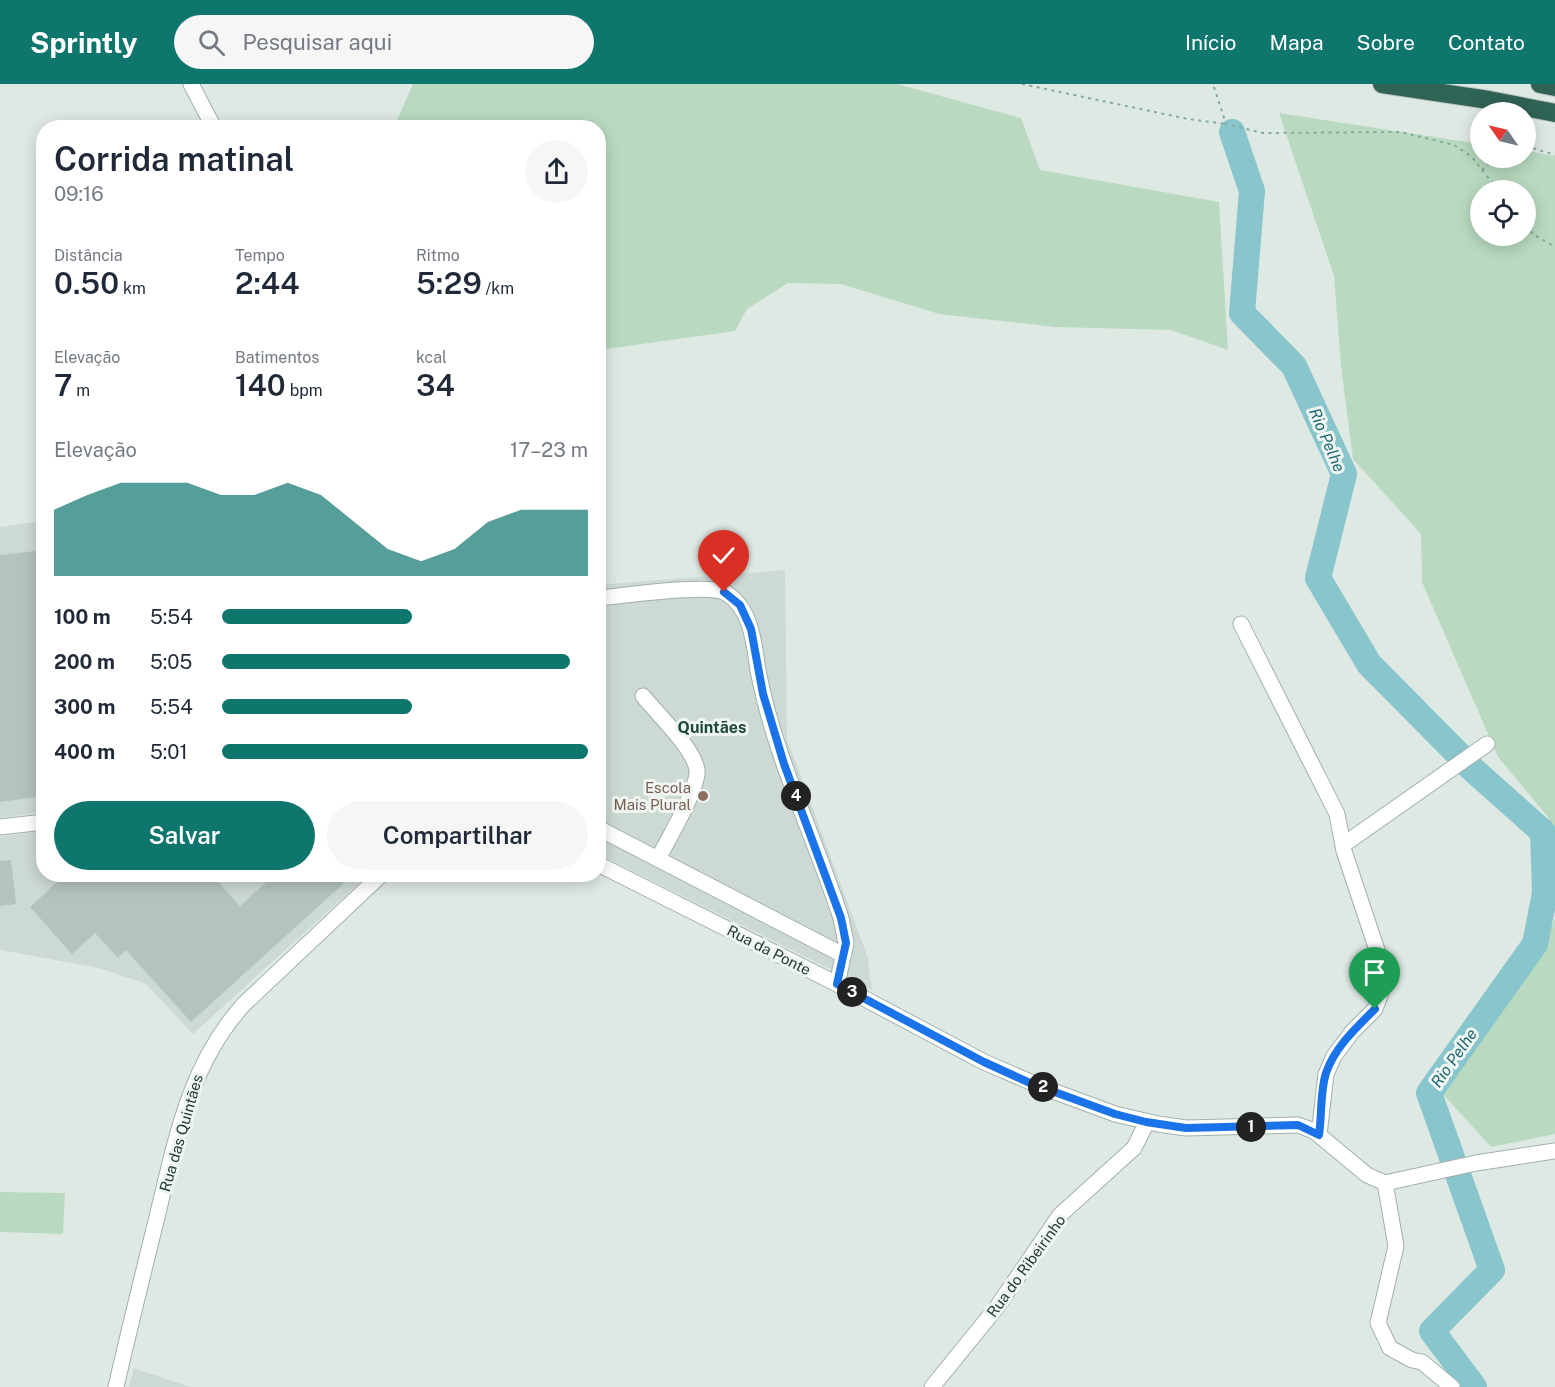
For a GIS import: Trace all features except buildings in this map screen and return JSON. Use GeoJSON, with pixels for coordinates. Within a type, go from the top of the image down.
{"type":"FeatureCollection","features":[{"type":"Feature","properties":{"kind":"highway"},"geometry":{"type":"LineString","coordinates":[[1382,84],[1489,100],[1555,114]]}},
{"type":"Feature","properties":{"kind":"highway"},"geometry":{"type":"LineString","coordinates":[[1540,84],[1555,87]]}},
{"type":"Feature","properties":{"kind":"street"},"geometry":{"type":"LineString","coordinates":[[191,84],[210,120]]}},
{"type":"Feature","properties":{"kind":"street"},"geometry":{"type":"LineString","coordinates":[[606,597],[703,589],[724,592],[740,605],[751,629],[763,694],[784,764],[841,918],[846,943],[837,984]]}},
{"type":"Feature","properties":{"kind":"street"},"geometry":{"type":"LineString","coordinates":[[1241,624],[1337,814],[1343,844],[1377,950],[1382,990],[1375,1009],[1352,1032],[1334,1056],[1326,1074],[1319,1135]]}},
{"type":"Feature","properties":{"kind":"street"},"geometry":{"type":"LineString","coordinates":[[643,696],[691,754],[697,771],[694,789],[658,859]]}},
{"type":"Feature","properties":{"kind":"street"},"geometry":{"type":"LineString","coordinates":[[1343,844],[1487,744]]}},
{"type":"Feature","properties":{"kind":"street"},"geometry":{"type":"LineString","coordinates":[[0,827],[36,823]]}},
{"type":"Feature","properties":{"kind":"street"},"geometry":{"type":"LineString","coordinates":[[606,832],[843,954]]}},
{"type":"Feature","properties":{"kind":"street","name":"Rua da Ponte"},"geometry":{"type":"LineString","coordinates":[[606,868],[837,984],[984,1062],[1030,1083],[1115,1114],[1146,1122],[1186,1128],[1298,1125],[1319,1135],[1367,1175],[1385,1183]]}},
{"type":"Feature","properties":{"kind":"street","name":"Rua das Quintães"},"geometry":{"type":"LineString","coordinates":[[116,1387],[186,1105],[208,1052],[230,1019],[244,1004],[374,882]]}},
{"type":"Feature","properties":{"kind":"street","name":"Rua do Ribeirinho"},"geometry":{"type":"LineString","coordinates":[[932,1387],[997,1306],[1060,1215],[1134,1148],[1146,1122]]}},
{"type":"Feature","properties":{"kind":"street"},"geometry":{"type":"LineString","coordinates":[[1452,1387],[1422,1362],[1412,1360],[1390,1348],[1378,1323],[1396,1246],[1385,1183],[1476,1163],[1555,1151]]}},
{"type":"Feature","properties":{"kind":"path"},"geometry":{"type":"LineString","coordinates":[[1022,84],[1263,133],[1400,132],[1454,145],[1471,156],[1490,180]]}},
{"type":"Feature","properties":{"kind":"path"},"geometry":{"type":"LineString","coordinates":[[1214,87],[1226,124]]}},
{"type":"Feature","properties":{"kind":"path"},"geometry":{"type":"LineString","coordinates":[[1536,149],[1555,155]]}},
{"type":"Feature","properties":{"kind":"path"},"geometry":{"type":"LineString","coordinates":[[1536,236],[1555,247]]}},
{"type":"Feature","properties":{"kind":"shaded area"},"geometry":{"type":"Polygon","coordinates":[[[36,522],[36,813],[0,818],[0,527],[36,522]]]}},
{"type":"Feature","properties":{"kind":"shaded area","name":"Escola Mais Plural"},"geometry":{"type":"Polygon","coordinates":[[[785,570],[787,739],[868,958],[872,990],[606,857],[606,584],[785,570]]]}},
{"type":"Feature","properties":{"kind":"shaded area"},"geometry":{"type":"Polygon","coordinates":[[[36,832],[36,882],[360,882],[193,1034],[146,984],[99,968],[0,950],[0,837],[36,832]]]}},
{"type":"Feature","properties":{"kind":"shaded area"},"geometry":{"type":"Polygon","coordinates":[[[134,1368],[190,1387],[129,1387],[134,1368]]]}},
{"type":"Feature","properties":{"kind":"green space"},"geometry":{"type":"Polygon","coordinates":[[[413,84],[897,84],[1021,118],[1040,170],[1219,202],[1228,350],[1171,330],[1056,327],[939,314],[841,284],[788,283],[747,309],[735,331],[606,349],[606,120],[397,120],[413,84]]]}},
{"type":"Feature","properties":{"kind":"green space"},"geometry":{"type":"Polygon","coordinates":[[[1279,113],[1470,142],[1470,168],[1536,168],[1536,153],[1555,156],[1555,848],[1548,817],[1498,757],[1422,582],[1421,534],[1353,459],[1341,366],[1334,276],[1279,113]]]}},
{"type":"Feature","properties":{"kind":"green space"},"geometry":{"type":"Polygon","coordinates":[[[1555,918],[1555,1134],[1491,1147],[1442,1093],[1541,955],[1555,918]]]}},
{"type":"Feature","properties":{"kind":"green space"},"geometry":{"type":"Polygon","coordinates":[[[0,1192],[65,1193],[63,1234],[0,1232],[0,1192]]]}},
{"type":"Feature","properties":{"kind":"waterway","name":"Rio Pelhe"},"geometry":{"type":"LineString","coordinates":[[1232,132],[1252,191],[1242,313],[1294,366],[1344,474],[1318,578],[1369,664],[1462,758]]}},
{"type":"Feature","properties":{"kind":"waterway","name":"Rio Pelhe"},"geometry":{"type":"LineString","coordinates":[[1470,767],[1543,832],[1545,893],[1535,944],[1429,1093],[1492,1270],[1432,1331],[1474,1387]]}},
{"type":"Feature","properties":{"kind":"place","name":"Escola Mais Plural"},"geometry":{"type":"Point","coordinates":[703,796]}},
{"type":"Feature","properties":{"kind":"district","name":"Quintães"},"geometry":{"type":"Point","coordinates":[712,727]}},
{"type":"Feature","properties":{"kind":"route"},"geometry":{"type":"LineString","coordinates":[[724,592],[740,605],[751,629],[763,694],[784,764],[841,918],[846,943],[837,984],[984,1062],[1030,1083],[1115,1114],[1146,1122],[1186,1128],[1298,1125],[1319,1135],[1326,1074],[1334,1056],[1352,1032],[1375,1009]]}}]}
